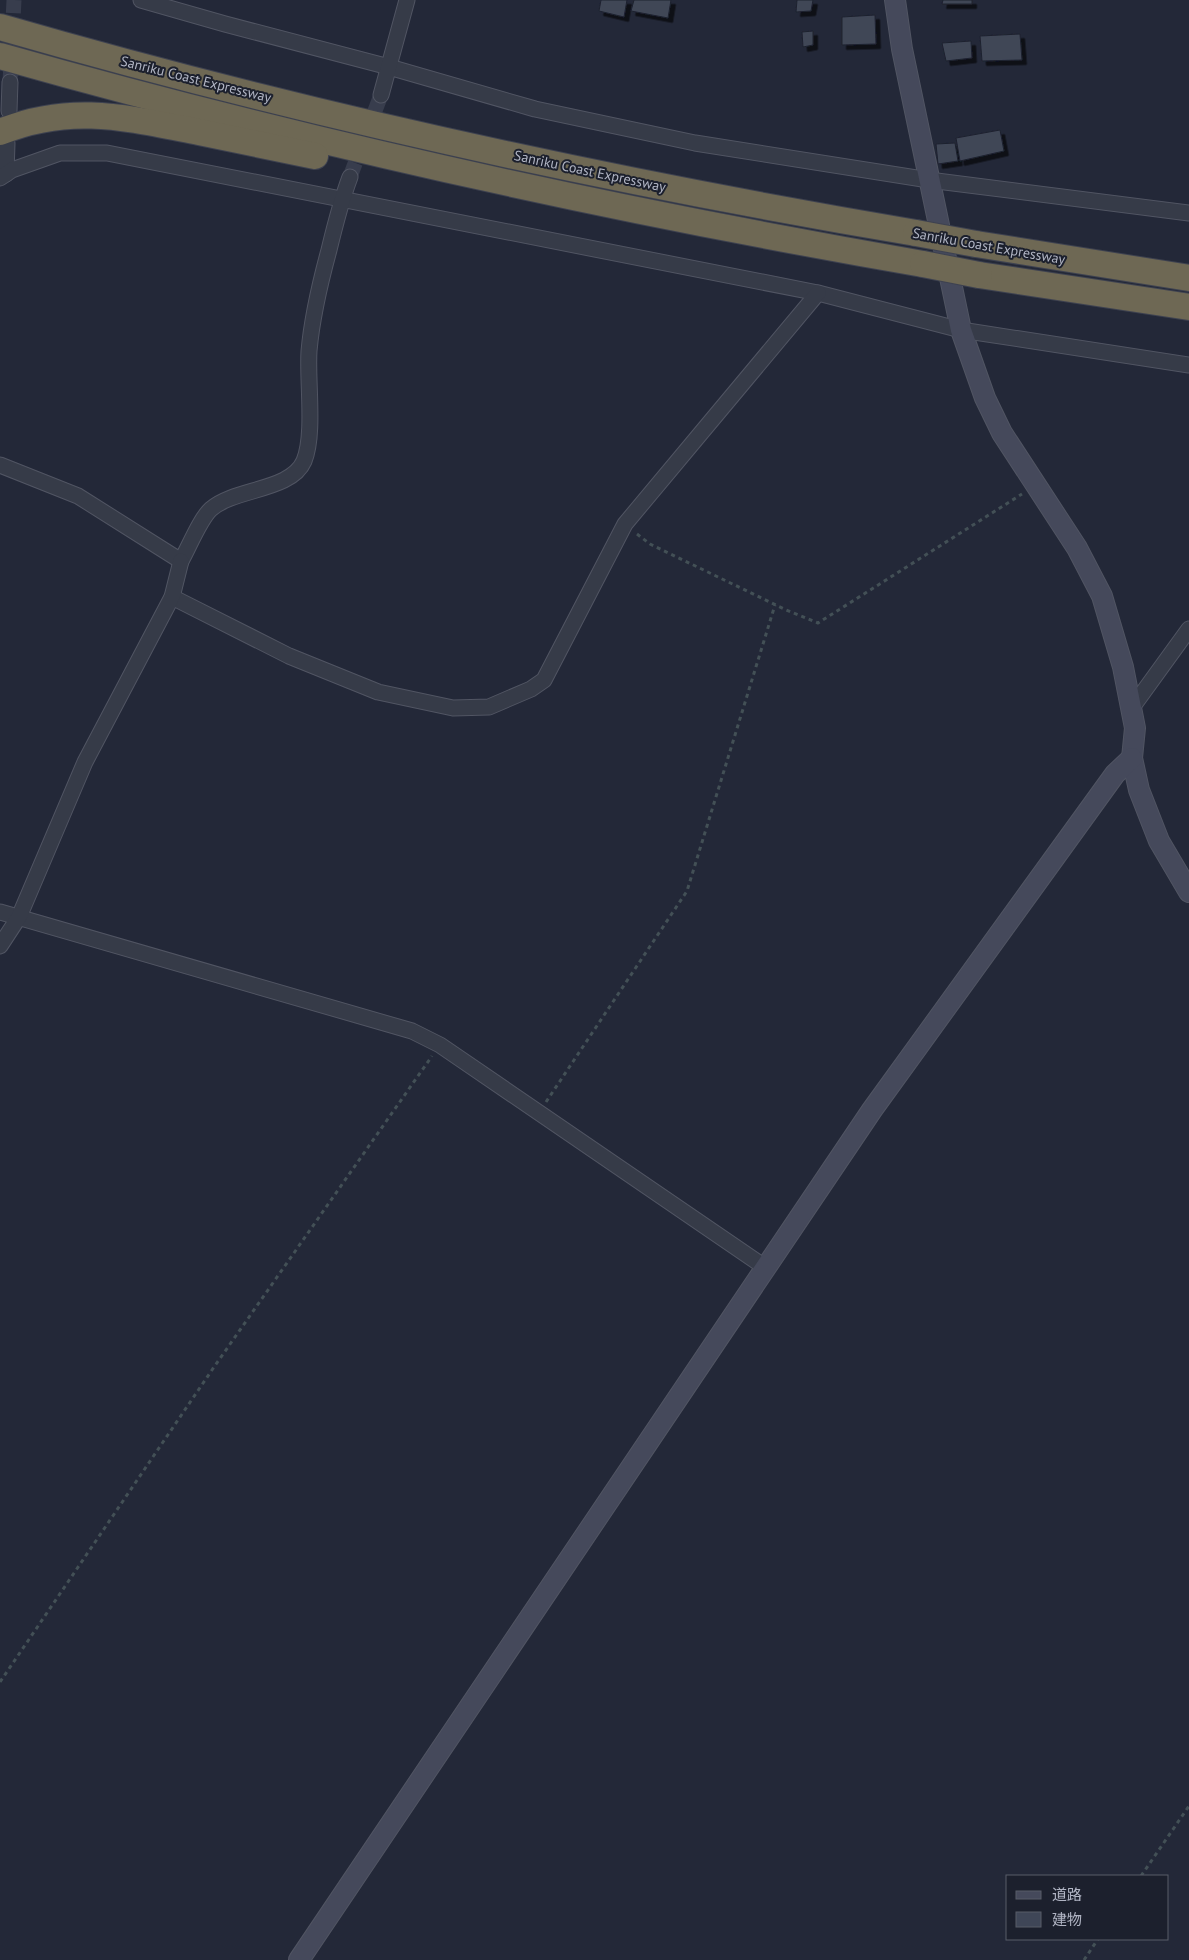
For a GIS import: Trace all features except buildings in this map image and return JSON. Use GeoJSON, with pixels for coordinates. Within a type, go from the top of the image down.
{"type":"FeatureCollection","features":[{"type":"Feature","properties":{"kind":"highway"},"geometry":{"type":"LineString","coordinates":[[0,8],[87,35],[118,59]]}},
{"type":"Feature","properties":{"kind":"highway","name":"Sanriku Coast Expressway"},"geometry":{"type":"LineString","coordinates":[[0,27],[331,114],[617,178],[916,234],[1189,278]]}},
{"type":"Feature","properties":{"kind":"highway","name":"Sanriku Coast Expressway"},"geometry":{"type":"LineString","coordinates":[[0,56],[144,97],[230,118],[453,171],[624,207],[773,238],[979,274],[1189,306]]}},
{"type":"Feature","properties":{"kind":"highway"},"geometry":{"type":"LineString","coordinates":[[5,129],[65,115],[110,116],[449,182],[624,207]]}},
{"type":"Feature","properties":{"kind":"street"},"geometry":{"type":"LineString","coordinates":[[141,0],[389,67],[535,109],[658,135],[929,180],[1189,213]]}},
{"type":"Feature","properties":{"kind":"street"},"geometry":{"type":"LineString","coordinates":[[381,95],[407,0]]}},
{"type":"Feature","properties":{"kind":"street"},"geometry":{"type":"LineString","coordinates":[[895,0],[902,49],[961,330],[984,398],[1002,433],[1078,548],[1102,596],[1123,667],[1135,728],[1132,758],[1139,790],[1159,841],[1189,892]]}},
{"type":"Feature","properties":{"kind":"street"},"geometry":{"type":"LineString","coordinates":[[3,176],[10,82]]}},
{"type":"Feature","properties":{"kind":"street"},"geometry":{"type":"LineString","coordinates":[[3,176],[12,170],[60,153],[107,154],[818,293],[961,330],[1189,365]]}},
{"type":"Feature","properties":{"kind":"street"},"geometry":{"type":"LineString","coordinates":[[0,946],[19,917],[85,762],[172,597],[181,561],[201,524],[211,509],[225,500],[279,481],[295,473],[303,462],[308,446],[309,351],[318,291],[341,200],[350,177]]}},
{"type":"Feature","properties":{"kind":"street"},"geometry":{"type":"LineString","coordinates":[[172,597],[289,656],[378,692],[453,708],[489,708],[531,689],[544,680],[625,524],[818,293]]}},
{"type":"Feature","properties":{"kind":"street"},"geometry":{"type":"LineString","coordinates":[[0,465],[78,496],[181,561]]}},
{"type":"Feature","properties":{"kind":"street"},"geometry":{"type":"LineString","coordinates":[[1131,710],[1189,629]]}},
{"type":"Feature","properties":{"kind":"street"},"geometry":{"type":"LineString","coordinates":[[299,1960],[872,1110],[1115,774],[1132,758]]}},
{"type":"Feature","properties":{"kind":"street"},"geometry":{"type":"LineString","coordinates":[[0,912],[412,1031],[440,1045],[766,1268]]}},
{"type":"Feature","properties":{"kind":"path"},"geometry":{"type":"LineString","coordinates":[[625,524],[650,544],[775,605],[818,623],[1037,484]]}},
{"type":"Feature","properties":{"kind":"path"},"geometry":{"type":"LineString","coordinates":[[539,1112],[687,891],[775,605]]}},
{"type":"Feature","properties":{"kind":"path"},"geometry":{"type":"LineString","coordinates":[[0,1682],[214,1366],[440,1045]]}},
{"type":"Feature","properties":{"kind":"path"},"geometry":{"type":"LineString","coordinates":[[1142,1875],[1189,1806]]}},
{"type":"Feature","properties":{"kind":"path"},"geometry":{"type":"LineString","coordinates":[[1084,1960],[1097,1940]]}},
{"type":"Feature","properties":{"kind":"tunnel"},"geometry":{"type":"LineString","coordinates":[[10,82],[14,0]]}},
{"type":"Feature","properties":{"kind":"tunnel"},"geometry":{"type":"LineString","coordinates":[[350,177],[381,95]]}}]}
